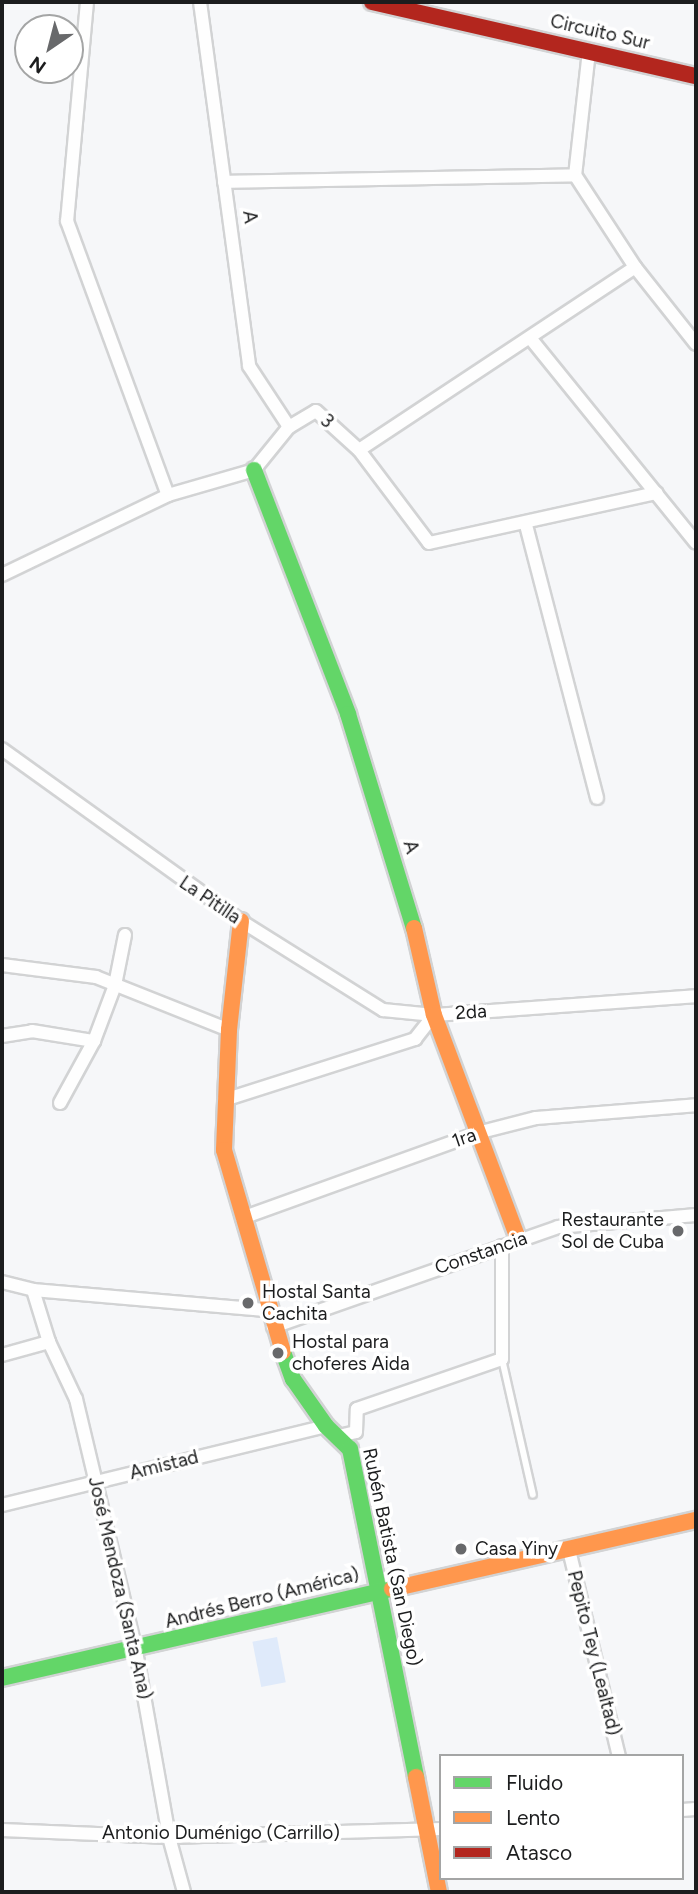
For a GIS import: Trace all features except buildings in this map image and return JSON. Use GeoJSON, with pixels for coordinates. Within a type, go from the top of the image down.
{"type":"FeatureCollection","features":[{"type":"Feature","properties":{"kind":"street"},"geometry":{"type":"LineString","coordinates":[[87,2],[67,221],[168,495]]}},
{"type":"Feature","properties":{"kind":"street","name":"A"},"geometry":{"type":"LineString","coordinates":[[200,2],[249,366],[289,427]]}},
{"type":"Feature","properties":{"kind":"street","name":"Circuito Sur"},"geometry":{"type":"LineString","coordinates":[[372,2],[696,76]]}},
{"type":"Feature","properties":{"kind":"street"},"geometry":{"type":"LineString","coordinates":[[589,51],[575,174],[635,267],[696,344]]}},
{"type":"Feature","properties":{"kind":"street"},"geometry":{"type":"LineString","coordinates":[[224,181],[575,174]]}},
{"type":"Feature","properties":{"kind":"street"},"geometry":{"type":"LineString","coordinates":[[635,267],[531,339],[359,450],[429,542],[526,525],[657,493]]}},
{"type":"Feature","properties":{"kind":"street"},"geometry":{"type":"LineString","coordinates":[[531,339],[696,543]]}},
{"type":"Feature","properties":{"kind":"street","name":"3"},"geometry":{"type":"LineString","coordinates":[[254,470],[289,427],[316,411],[359,450]]}},
{"type":"Feature","properties":{"kind":"street"},"geometry":{"type":"LineString","coordinates":[[2,575],[168,495],[254,470]]}},
{"type":"Feature","properties":{"kind":"street","name":"A"},"geometry":{"type":"LineString","coordinates":[[254,470],[348,714],[419,944],[434,1015],[481,1132],[519,1239]]}},
{"type":"Feature","properties":{"kind":"street"},"geometry":{"type":"LineString","coordinates":[[526,525],[597,798]]}},
{"type":"Feature","properties":{"kind":"street","name":"La Pitilla"},"geometry":{"type":"LineString","coordinates":[[2,749],[241,922],[383,1010],[434,1015]]}},
{"type":"Feature","properties":{"kind":"street","name":"Rubén Batista (San Diego)"},"geometry":{"type":"LineString","coordinates":[[241,922],[229,1030],[224,1150],[273,1327],[293,1379],[332,1431],[350,1449],[379,1591],[435,1829],[439,1892]]}},
{"type":"Feature","properties":{"kind":"street"},"geometry":{"type":"LineString","coordinates":[[60,1103],[94,1041],[115,985],[125,935]]}},
{"type":"Feature","properties":{"kind":"street"},"geometry":{"type":"LineString","coordinates":[[2,965],[96,977],[229,1030]]}},
{"type":"Feature","properties":{"kind":"street","name":"2da"},"geometry":{"type":"LineString","coordinates":[[225,1100],[415,1039],[434,1015],[696,996]]}},
{"type":"Feature","properties":{"kind":"street"},"geometry":{"type":"LineString","coordinates":[[2,1036],[32,1031],[94,1041]]}},
{"type":"Feature","properties":{"kind":"street","name":"1ra"},"geometry":{"type":"LineString","coordinates":[[242,1218],[481,1132],[563,1114],[696,1105]]}},
{"type":"Feature","properties":{"kind":"street","name":"Constancia"},"geometry":{"type":"LineString","coordinates":[[273,1327],[519,1239],[572,1225],[696,1215]]}},
{"type":"Feature","properties":{"kind":"street"},"geometry":{"type":"LineString","coordinates":[[332,1431],[356,1432],[357,1409],[502,1359],[505,1265],[502,1246]]}},
{"type":"Feature","properties":{"kind":"street"},"geometry":{"type":"LineString","coordinates":[[2,1282],[33,1290],[268,1310]]}},
{"type":"Feature","properties":{"kind":"street","name":"José Mendoza (Santa Ana)"},"geometry":{"type":"LineString","coordinates":[[33,1290],[49,1342],[76,1399],[136,1650],[170,1836],[184,1892]]}},
{"type":"Feature","properties":{"kind":"street"},"geometry":{"type":"LineString","coordinates":[[2,1355],[49,1342]]}},
{"type":"Feature","properties":{"kind":"street","name":"Amistad"},"geometry":{"type":"LineString","coordinates":[[2,1505],[332,1431]]}},
{"type":"Feature","properties":{"kind":"street","name":"Andrés Berro (América)"},"geometry":{"type":"LineString","coordinates":[[2,1678],[136,1650],[379,1591],[696,1520]]}},
{"type":"Feature","properties":{"kind":"street","name":"Pepito Tey (Lealtad)"},"geometry":{"type":"LineString","coordinates":[[569,1550],[619,1754]]}},
{"type":"Feature","properties":{"kind":"street","name":"Antonio Duménigo (Carrillo)"},"geometry":{"type":"LineString","coordinates":[[2,1829],[170,1836],[435,1829]]}},
{"type":"Feature","properties":{"kind":"lane"},"geometry":{"type":"LineString","coordinates":[[502,1359],[533,1495]]}},
{"type":"Feature","properties":{"kind":"shaded area"},"geometry":{"type":"Polygon","coordinates":[[[277,1637],[286,1682],[261,1687],[252,1642],[277,1637]]]}},
{"type":"Feature","properties":{"kind":"traffic: fast"},"geometry":{"type":"LineString","coordinates":[[254,470],[348,714],[414,928]]}},
{"type":"Feature","properties":{"kind":"traffic: fast"},"geometry":{"type":"LineString","coordinates":[[283,1352],[293,1379],[326,1426],[350,1449],[416,1777]]}},
{"type":"Feature","properties":{"kind":"traffic: fast"},"geometry":{"type":"LineString","coordinates":[[2,1678],[392,1589]]}},
{"type":"Feature","properties":{"kind":"traffic: slow"},"geometry":{"type":"LineString","coordinates":[[241,921],[229,1030],[224,1150],[283,1352]]}},
{"type":"Feature","properties":{"kind":"traffic: slow"},"geometry":{"type":"LineString","coordinates":[[414,928],[434,1015],[518,1239]]}},
{"type":"Feature","properties":{"kind":"traffic: slow"},"geometry":{"type":"LineString","coordinates":[[392,1589],[696,1520]]}},
{"type":"Feature","properties":{"kind":"traffic: slow"},"geometry":{"type":"LineString","coordinates":[[416,1777],[439,1892]]}},
{"type":"Feature","properties":{"kind":"traffic: jam"},"geometry":{"type":"LineString","coordinates":[[372,2],[696,76]]}},
{"type":"Feature","properties":{"kind":"place","name":"Restaurante Sol de Cuba"},"geometry":{"type":"Point","coordinates":[678,1231]}},
{"type":"Feature","properties":{"kind":"place","name":"Hostal Santa Cachita"},"geometry":{"type":"Point","coordinates":[248,1303]}},
{"type":"Feature","properties":{"kind":"place","name":"Hostal para choferes Aida"},"geometry":{"type":"Point","coordinates":[278,1353]}},
{"type":"Feature","properties":{"kind":"place","name":"Casa Yiny"},"geometry":{"type":"Point","coordinates":[461,1549]}}]}
